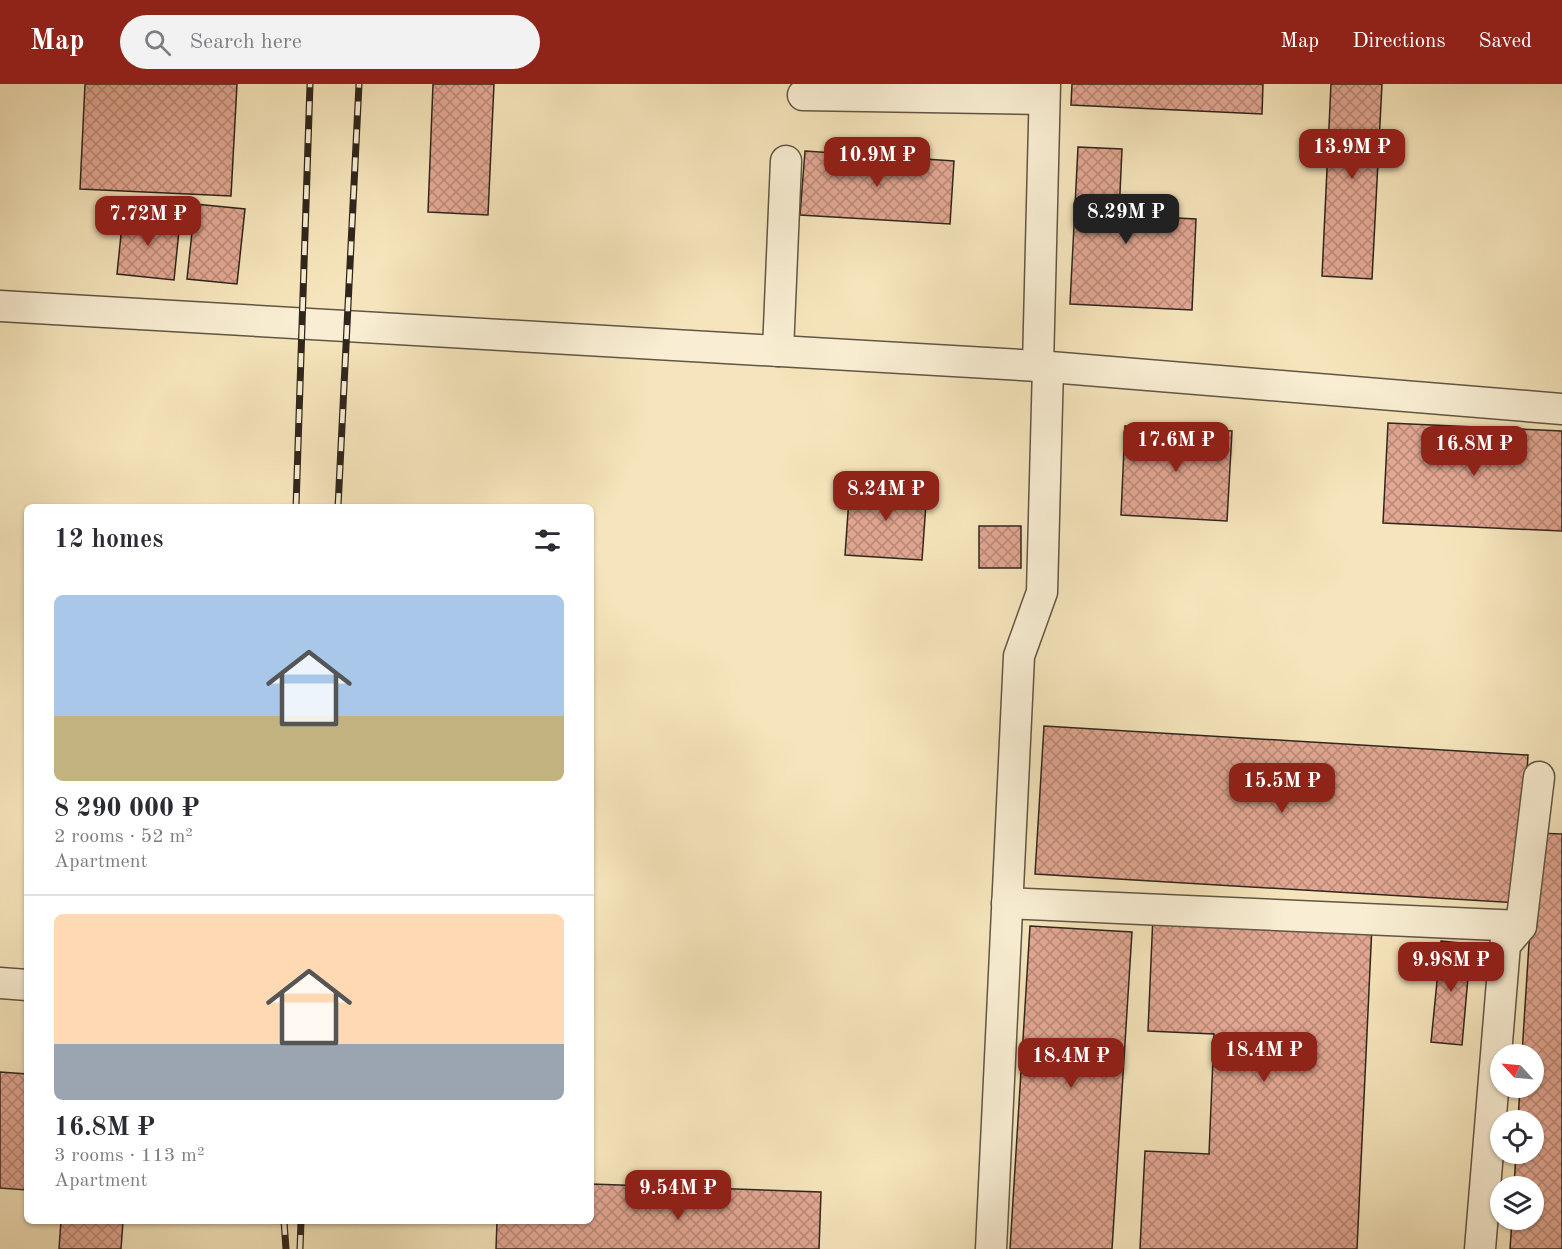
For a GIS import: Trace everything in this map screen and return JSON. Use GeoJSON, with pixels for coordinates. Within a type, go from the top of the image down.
{"type":"FeatureCollection","features":[{"type":"Feature","properties":{"kind":"lane"},"geometry":{"type":"LineString","coordinates":[[803,94],[1045,91],[1042,592],[1019,656],[991,1249]]}},
{"type":"Feature","properties":{"kind":"lane"},"geometry":{"type":"LineString","coordinates":[[778,351],[786,161]]}},
{"type":"Feature","properties":{"kind":"lane"},"geometry":{"type":"LineString","coordinates":[[0,306],[1043,366],[1562,409]]}},
{"type":"Feature","properties":{"kind":"lane"},"geometry":{"type":"LineString","coordinates":[[1480,1249],[1505,945],[1521,926],[1539,777]]}},
{"type":"Feature","properties":{"kind":"lane"},"geometry":{"type":"LineString","coordinates":[[1007,903],[1521,926]]}},
{"type":"Feature","properties":{"kind":"lane"},"geometry":{"type":"LineString","coordinates":[[0,983],[24,984]]}},
{"type":"Feature","properties":{"kind":"building"},"geometry":{"type":"Polygon","coordinates":[[[85,84],[237,84],[231,196],[80,189],[85,84]]]}},
{"type":"Feature","properties":{"kind":"building"},"geometry":{"type":"Polygon","coordinates":[[[433,84],[494,84],[488,215],[428,212],[433,84]]]}},
{"type":"Feature","properties":{"kind":"building"},"geometry":{"type":"Polygon","coordinates":[[[1072,84],[1263,84],[1262,114],[1071,105],[1072,84]]]}},
{"type":"Feature","properties":{"kind":"building"},"geometry":{"type":"Polygon","coordinates":[[[1331,84],[1382,84],[1372,279],[1322,276],[1331,84]]]}},
{"type":"Feature","properties":{"kind":"building"},"geometry":{"type":"Polygon","coordinates":[[[1078,147],[1122,149],[1119,215],[1196,219],[1192,310],[1070,304],[1078,147]]]}},
{"type":"Feature","properties":{"kind":"building"},"geometry":{"type":"Polygon","coordinates":[[[805,151],[954,161],[950,224],[800,215],[805,151]]]}},
{"type":"Feature","properties":{"kind":"building"},"geometry":{"type":"Polygon","coordinates":[[[195,204],[245,209],[237,284],[187,279],[195,204]]]}},
{"type":"Feature","properties":{"kind":"building"},"geometry":{"type":"Polygon","coordinates":[[[123,215],[180,221],[174,280],[117,274],[123,215]]]}},
{"type":"Feature","properties":{"kind":"building"},"geometry":{"type":"Polygon","coordinates":[[[1388,423],[1562,431],[1562,531],[1383,523],[1388,423]]]}},
{"type":"Feature","properties":{"kind":"building"},"geometry":{"type":"Polygon","coordinates":[[[1125,426],[1232,431],[1227,521],[1121,515],[1125,426]]]}},
{"type":"Feature","properties":{"kind":"building"},"geometry":{"type":"Polygon","coordinates":[[[850,484],[927,489],[922,560],[845,555],[850,484]]]}},
{"type":"Feature","properties":{"kind":"building"},"geometry":{"type":"Polygon","coordinates":[[[979,526],[1021,526],[1021,568],[979,568],[979,526]]]}},
{"type":"Feature","properties":{"kind":"building"},"geometry":{"type":"Polygon","coordinates":[[[1044,726],[1528,755],[1519,903],[1035,874],[1044,726]]]}},
{"type":"Feature","properties":{"kind":"building"},"geometry":{"type":"Polygon","coordinates":[[[1536,833],[1562,834],[1562,1249],[1510,1249],[1511,1230],[1544,1230],[1544,1176],[1515,1176],[1515,1164],[1544,1164],[1544,1110],[1519,1110],[1519,1098],[1544,1098],[1544,1044],[1523,1044],[1536,833]]]}},
{"type":"Feature","properties":{"kind":"building"},"geometry":{"type":"Polygon","coordinates":[[[1153,915],[1372,925],[1357,1249],[1140,1249],[1145,1151],[1209,1154],[1214,1034],[1148,1031],[1153,915]]]}},
{"type":"Feature","properties":{"kind":"building"},"geometry":{"type":"Polygon","coordinates":[[[1030,926],[1132,932],[1112,1249],[1010,1249],[1030,926]]]}},
{"type":"Feature","properties":{"kind":"building"},"geometry":{"type":"Polygon","coordinates":[[[1441,941],[1471,944],[1462,1045],[1431,1042],[1441,941]]]}},
{"type":"Feature","properties":{"kind":"building"},"geometry":{"type":"Polygon","coordinates":[[[0,1072],[24,1074],[24,1190],[0,1188],[0,1072]]]}},
{"type":"Feature","properties":{"kind":"building"},"geometry":{"type":"Polygon","coordinates":[[[594,1184],[821,1192],[819,1249],[496,1249],[497,1224],[594,1224],[594,1184]]]}},
{"type":"Feature","properties":{"kind":"building"},"geometry":{"type":"Polygon","coordinates":[[[61,1224],[123,1224],[121,1249],[59,1249],[61,1224]]]}},
{"type":"Feature","properties":{"kind":"railway"},"geometry":{"type":"LineString","coordinates":[[296,504],[310,84]]}},
{"type":"Feature","properties":{"kind":"railway"},"geometry":{"type":"LineString","coordinates":[[338,504],[359,84]]}},
{"type":"Feature","properties":{"kind":"railway"},"geometry":{"type":"LineString","coordinates":[[284,1224],[286,1249]]}},
{"type":"Feature","properties":{"kind":"railway"},"geometry":{"type":"LineString","coordinates":[[300,1249],[301,1224]]}}]}
